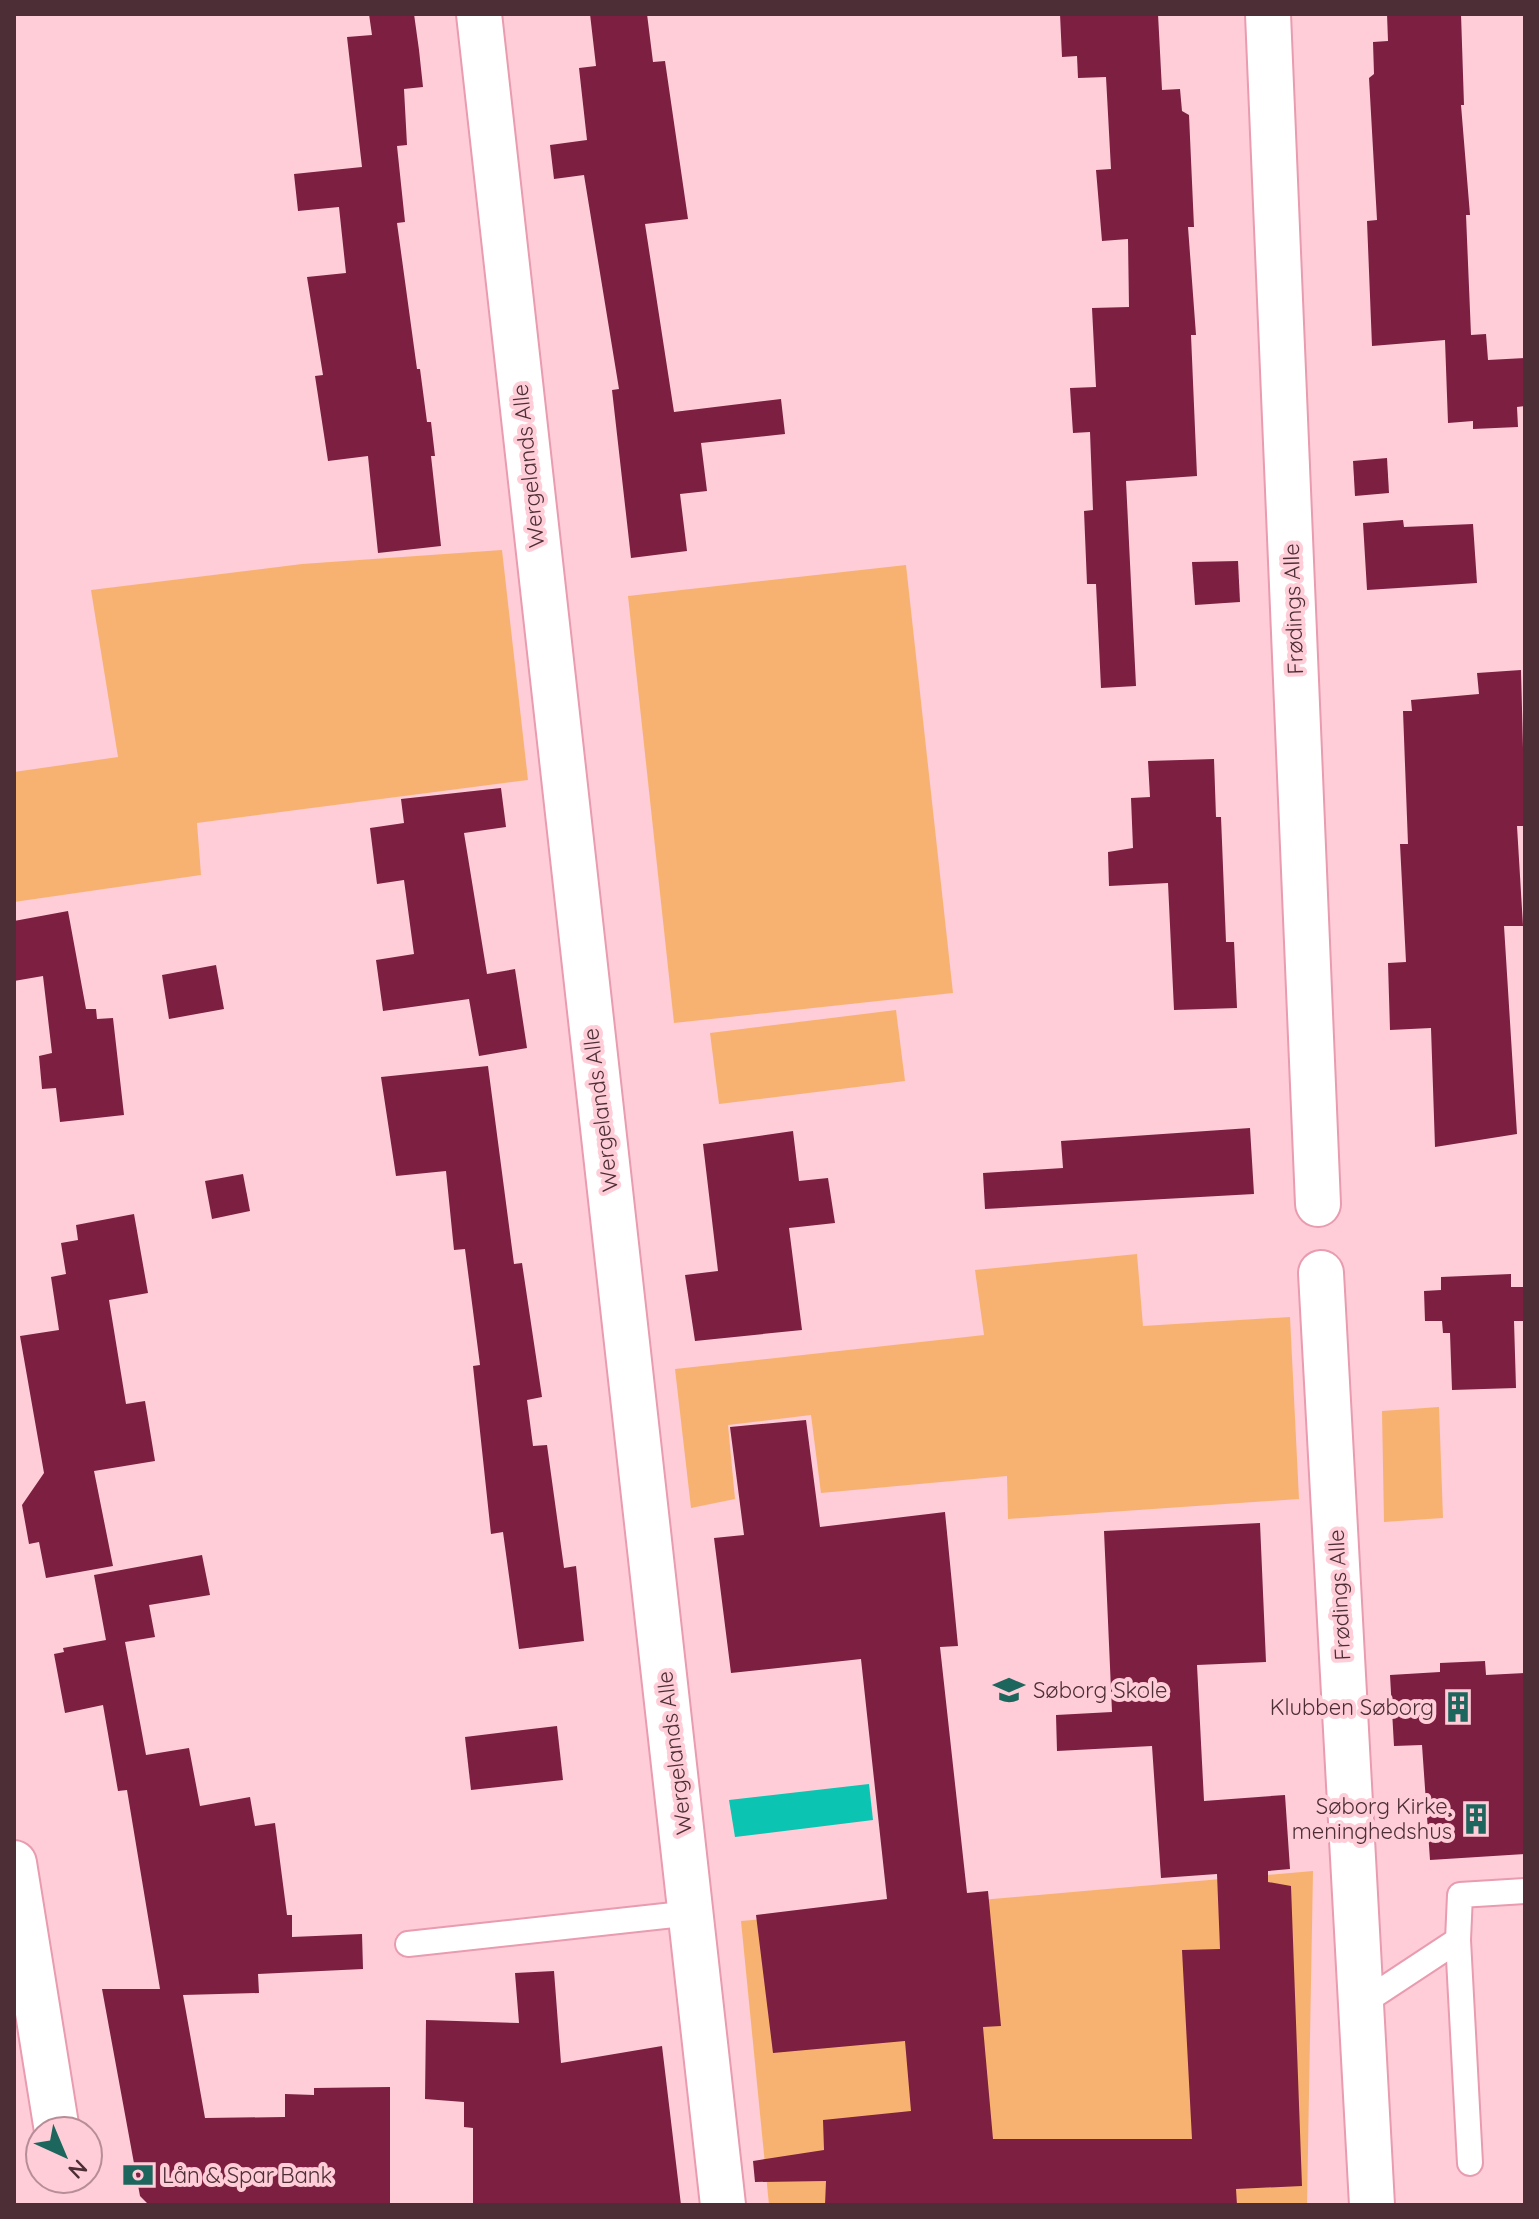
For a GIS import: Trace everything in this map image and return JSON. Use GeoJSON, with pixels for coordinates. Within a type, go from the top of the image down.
{"type":"FeatureCollection","features":[{"type":"Feature","properties":{"kind":"street","name":"Wergelands Alle"},"geometry":{"type":"LineString","coordinates":[[479,14],[723,2205]]}},
{"type":"Feature","properties":{"kind":"street","name":"Frødings Alle"},"geometry":{"type":"LineString","coordinates":[[1268,14],[1318,1204]]}},
{"type":"Feature","properties":{"kind":"street","name":"Frødings Alle"},"geometry":{"type":"LineString","coordinates":[[1321,1273],[1372,2205]]}},
{"type":"Feature","properties":{"kind":"street"},"geometry":{"type":"LineString","coordinates":[[14,1863],[54,2115]]}},
{"type":"Feature","properties":{"kind":"lane"},"geometry":{"type":"LineString","coordinates":[[1470,2163],[1458,1940],[1460,1895],[1525,1891]]}},
{"type":"Feature","properties":{"kind":"lane"},"geometry":{"type":"LineString","coordinates":[[408,1944],[692,1913]]}},
{"type":"Feature","properties":{"kind":"lane"},"geometry":{"type":"LineString","coordinates":[[1361,2004],[1458,1940]]}},
{"type":"Feature","properties":{"kind":"shaded area"},"geometry":{"type":"Polygon","coordinates":[[[502,550],[528,780],[197,823],[201,875],[14,902],[14,772],[118,757],[91,590],[302,564],[502,550]]]}},
{"type":"Feature","properties":{"kind":"shaded area"},"geometry":{"type":"Polygon","coordinates":[[[906,565],[953,993],[674,1023],[628,596],[906,565]]]}},
{"type":"Feature","properties":{"kind":"shaded area"},"geometry":{"type":"Polygon","coordinates":[[[896,1010],[905,1081],[719,1104],[710,1033],[896,1010]]]}},
{"type":"Feature","properties":{"kind":"shaded area"},"geometry":{"type":"Polygon","coordinates":[[[1137,1254],[1143,1326],[1290,1317],[1299,1499],[1008,1519],[1007,1476],[821,1493],[811,1415],[728,1425],[735,1499],[691,1508],[675,1369],[984,1335],[975,1270],[1137,1254]]]}},
{"type":"Feature","properties":{"kind":"shaded area"},"geometry":{"type":"Polygon","coordinates":[[[1439,1407],[1443,1518],[1384,1522],[1382,1411],[1439,1407]]]}},
{"type":"Feature","properties":{"kind":"shaded area"},"geometry":{"type":"Polygon","coordinates":[[[869,1784],[873,1820],[735,1837],[729,1800],[869,1784]]]}},
{"type":"Feature","properties":{"kind":"shaded area"},"geometry":{"type":"Polygon","coordinates":[[[1313,1871],[1307,2205],[769,2205],[741,1921],[1313,1871]]]}},
{"type":"Feature","properties":{"kind":"building"},"geometry":{"type":"Polygon","coordinates":[[[369,14],[414,14],[419,50],[423,87],[404,89],[407,145],[397,146],[405,222],[397,223],[417,369],[420,369],[427,422],[431,422],[435,456],[431,456],[441,546],[378,553],[368,456],[328,461],[315,376],[323,375],[307,277],[346,273],[339,207],[298,211],[294,174],[362,167],[347,37],[372,35],[369,14]]]}},
{"type":"Feature","properties":{"kind":"building"},"geometry":{"type":"Polygon","coordinates":[[[590,14],[647,14],[653,62],[665,61],[688,219],[645,224],[674,412],[781,399],[785,434],[701,443],[707,491],[680,494],[687,551],[631,558],[612,390],[619,389],[584,175],[554,179],[550,145],[587,140],[579,68],[596,66],[590,14]]]}},
{"type":"Feature","properties":{"kind":"building"},"geometry":{"type":"Polygon","coordinates":[[[1060,14],[1158,14],[1162,90],[1180,89],[1182,111],[1189,115],[1194,227],[1188,227],[1196,335],[1191,335],[1197,476],[1126,481],[1136,686],[1101,688],[1096,584],[1087,584],[1084,511],[1093,510],[1090,432],[1073,433],[1070,388],[1096,387],[1092,308],[1129,307],[1128,239],[1102,241],[1096,170],[1111,169],[1106,77],[1078,78],[1077,56],[1062,57],[1060,14]]]}},
{"type":"Feature","properties":{"kind":"building"},"geometry":{"type":"Polygon","coordinates":[[[1387,14],[1461,14],[1464,105],[1461,105],[1470,215],[1466,215],[1471,335],[1486,334],[1488,360],[1525,358],[1525,406],[1517,407],[1518,427],[1473,429],[1473,421],[1448,423],[1445,340],[1372,346],[1367,221],[1377,220],[1369,78],[1374,74],[1373,42],[1388,41],[1387,14]]]}},
{"type":"Feature","properties":{"kind":"building"},"geometry":{"type":"Polygon","coordinates":[[[1387,458],[1389,493],[1355,496],[1353,461],[1387,458]]]}},
{"type":"Feature","properties":{"kind":"building"},"geometry":{"type":"Polygon","coordinates":[[[1403,520],[1404,527],[1473,524],[1477,583],[1367,590],[1363,523],[1403,520]]]}},
{"type":"Feature","properties":{"kind":"building"},"geometry":{"type":"Polygon","coordinates":[[[1238,561],[1240,602],[1195,605],[1192,562],[1238,561]]]}},
{"type":"Feature","properties":{"kind":"building"},"geometry":{"type":"Polygon","coordinates":[[[1521,670],[1525,826],[1517,826],[1523,926],[1504,926],[1517,1134],[1435,1147],[1431,1028],[1390,1030],[1388,963],[1406,962],[1400,844],[1408,844],[1403,711],[1412,711],[1411,700],[1479,694],[1477,673],[1521,670]]]}},
{"type":"Feature","properties":{"kind":"building"},"geometry":{"type":"Polygon","coordinates":[[[1214,759],[1216,817],[1221,817],[1226,942],[1234,942],[1237,1008],[1174,1010],[1168,883],[1109,886],[1108,852],[1133,848],[1131,798],[1150,797],[1148,761],[1214,759]]]}},
{"type":"Feature","properties":{"kind":"building"},"geometry":{"type":"Polygon","coordinates":[[[501,788],[506,827],[464,833],[487,974],[515,969],[527,1048],[479,1056],[469,999],[383,1011],[376,960],[414,954],[404,880],[377,884],[370,828],[404,823],[401,799],[501,788]]]}},
{"type":"Feature","properties":{"kind":"building"},"geometry":{"type":"Polygon","coordinates":[[[68,911],[86,1009],[96,1009],[97,1019],[113,1018],[124,1115],[60,1122],[56,1088],[42,1089],[39,1056],[52,1053],[43,976],[14,981],[14,921],[68,911]]]}},
{"type":"Feature","properties":{"kind":"building"},"geometry":{"type":"Polygon","coordinates":[[[216,965],[224,1009],[169,1019],[162,975],[216,965]]]}},
{"type":"Feature","properties":{"kind":"building"},"geometry":{"type":"Polygon","coordinates":[[[488,1066],[514,1264],[522,1263],[542,1397],[527,1400],[533,1446],[547,1445],[564,1568],[576,1566],[584,1641],[519,1649],[503,1532],[491,1534],[473,1366],[480,1365],[465,1249],[454,1250],[446,1171],[396,1176],[381,1077],[488,1066]]]}},
{"type":"Feature","properties":{"kind":"building"},"geometry":{"type":"Polygon","coordinates":[[[1250,1128],[1254,1194],[985,1209],[983,1173],[1063,1168],[1061,1141],[1250,1128]]]}},
{"type":"Feature","properties":{"kind":"building"},"geometry":{"type":"Polygon","coordinates":[[[793,1131],[799,1181],[828,1178],[835,1223],[789,1228],[802,1330],[695,1341],[685,1275],[718,1271],[703,1144],[793,1131]]]}},
{"type":"Feature","properties":{"kind":"building"},"geometry":{"type":"Polygon","coordinates":[[[243,1174],[250,1211],[212,1219],[205,1181],[243,1174]]]}},
{"type":"Feature","properties":{"kind":"building"},"geometry":{"type":"Polygon","coordinates":[[[134,1214],[148,1293],[109,1300],[126,1404],[145,1401],[155,1461],[94,1471],[113,1566],[46,1578],[39,1542],[29,1544],[22,1505],[44,1473],[20,1336],[59,1330],[51,1277],[66,1274],[61,1243],[78,1240],[76,1225],[134,1214]]]}},
{"type":"Feature","properties":{"kind":"building"},"geometry":{"type":"Polygon","coordinates":[[[1511,1274],[1511,1287],[1525,1287],[1525,1321],[1514,1321],[1516,1388],[1452,1390],[1450,1333],[1443,1333],[1442,1321],[1425,1321],[1424,1291],[1441,1290],[1441,1277],[1511,1274]]]}},
{"type":"Feature","properties":{"kind":"building"},"geometry":{"type":"Polygon","coordinates":[[[806,1420],[820,1527],[945,1512],[958,1646],[940,1647],[967,1893],[988,1891],[1001,2026],[983,2027],[993,2139],[1192,2139],[1182,1950],[1220,1949],[1217,1874],[1161,1878],[1152,1746],[1057,1751],[1056,1715],[1112,1712],[1104,1531],[1260,1523],[1266,1662],[1197,1665],[1204,1801],[1285,1795],[1290,1869],[1268,1871],[1268,1882],[1291,1886],[1302,2186],[1236,2189],[1237,2205],[825,2205],[826,2181],[755,2182],[753,2161],[824,2150],[823,2120],[911,2111],[905,2041],[773,2053],[756,1915],[887,1899],[861,1659],[731,1673],[714,1538],[744,1535],[730,1427],[806,1420]]]}},
{"type":"Feature","properties":{"kind":"building"},"geometry":{"type":"Polygon","coordinates":[[[202,1555],[210,1595],[149,1605],[155,1637],[125,1642],[146,1755],[189,1748],[200,1806],[250,1797],[255,1826],[275,1823],[287,1915],[292,1915],[292,1937],[362,1934],[363,1969],[258,1974],[259,1993],[183,1995],[205,2118],[285,2117],[285,2094],[314,2095],[314,2088],[390,2087],[390,2205],[149,2205],[140,2196],[102,1989],[160,1989],[127,1790],[118,1791],[103,1705],[65,1713],[54,1654],[64,1652],[63,1648],[106,1640],[94,1575],[202,1555]]]}},
{"type":"Feature","properties":{"kind":"building"},"geometry":{"type":"Polygon","coordinates":[[[1485,1661],[1486,1675],[1525,1673],[1525,1854],[1430,1860],[1422,1745],[1394,1746],[1390,1675],[1440,1672],[1440,1663],[1485,1661]]]}},
{"type":"Feature","properties":{"kind":"building"},"geometry":{"type":"Polygon","coordinates":[[[557,1726],[563,1780],[471,1790],[465,1737],[557,1726]]]}},
{"type":"Feature","properties":{"kind":"building"},"geometry":{"type":"Polygon","coordinates":[[[554,1971],[561,2063],[662,2046],[681,2205],[473,2205],[473,2128],[464,2127],[464,2102],[425,2099],[426,2020],[519,2023],[515,1973],[554,1971]]]}},
{"type":"Feature","properties":{"kind":"place","name":"Søborg Skole"},"geometry":{"type":"Point","coordinates":[1009,1690]}},
{"type":"Feature","properties":{"kind":"place","name":"Klubben Søborg"},"geometry":{"type":"Point","coordinates":[1458,1707]}},
{"type":"Feature","properties":{"kind":"place","name":"Søborg Kirke, meninghedshus"},"geometry":{"type":"Point","coordinates":[1476,1819]}},
{"type":"Feature","properties":{"kind":"place","name":"Lån & Spar Bank"},"geometry":{"type":"Point","coordinates":[138,2175]}}]}
